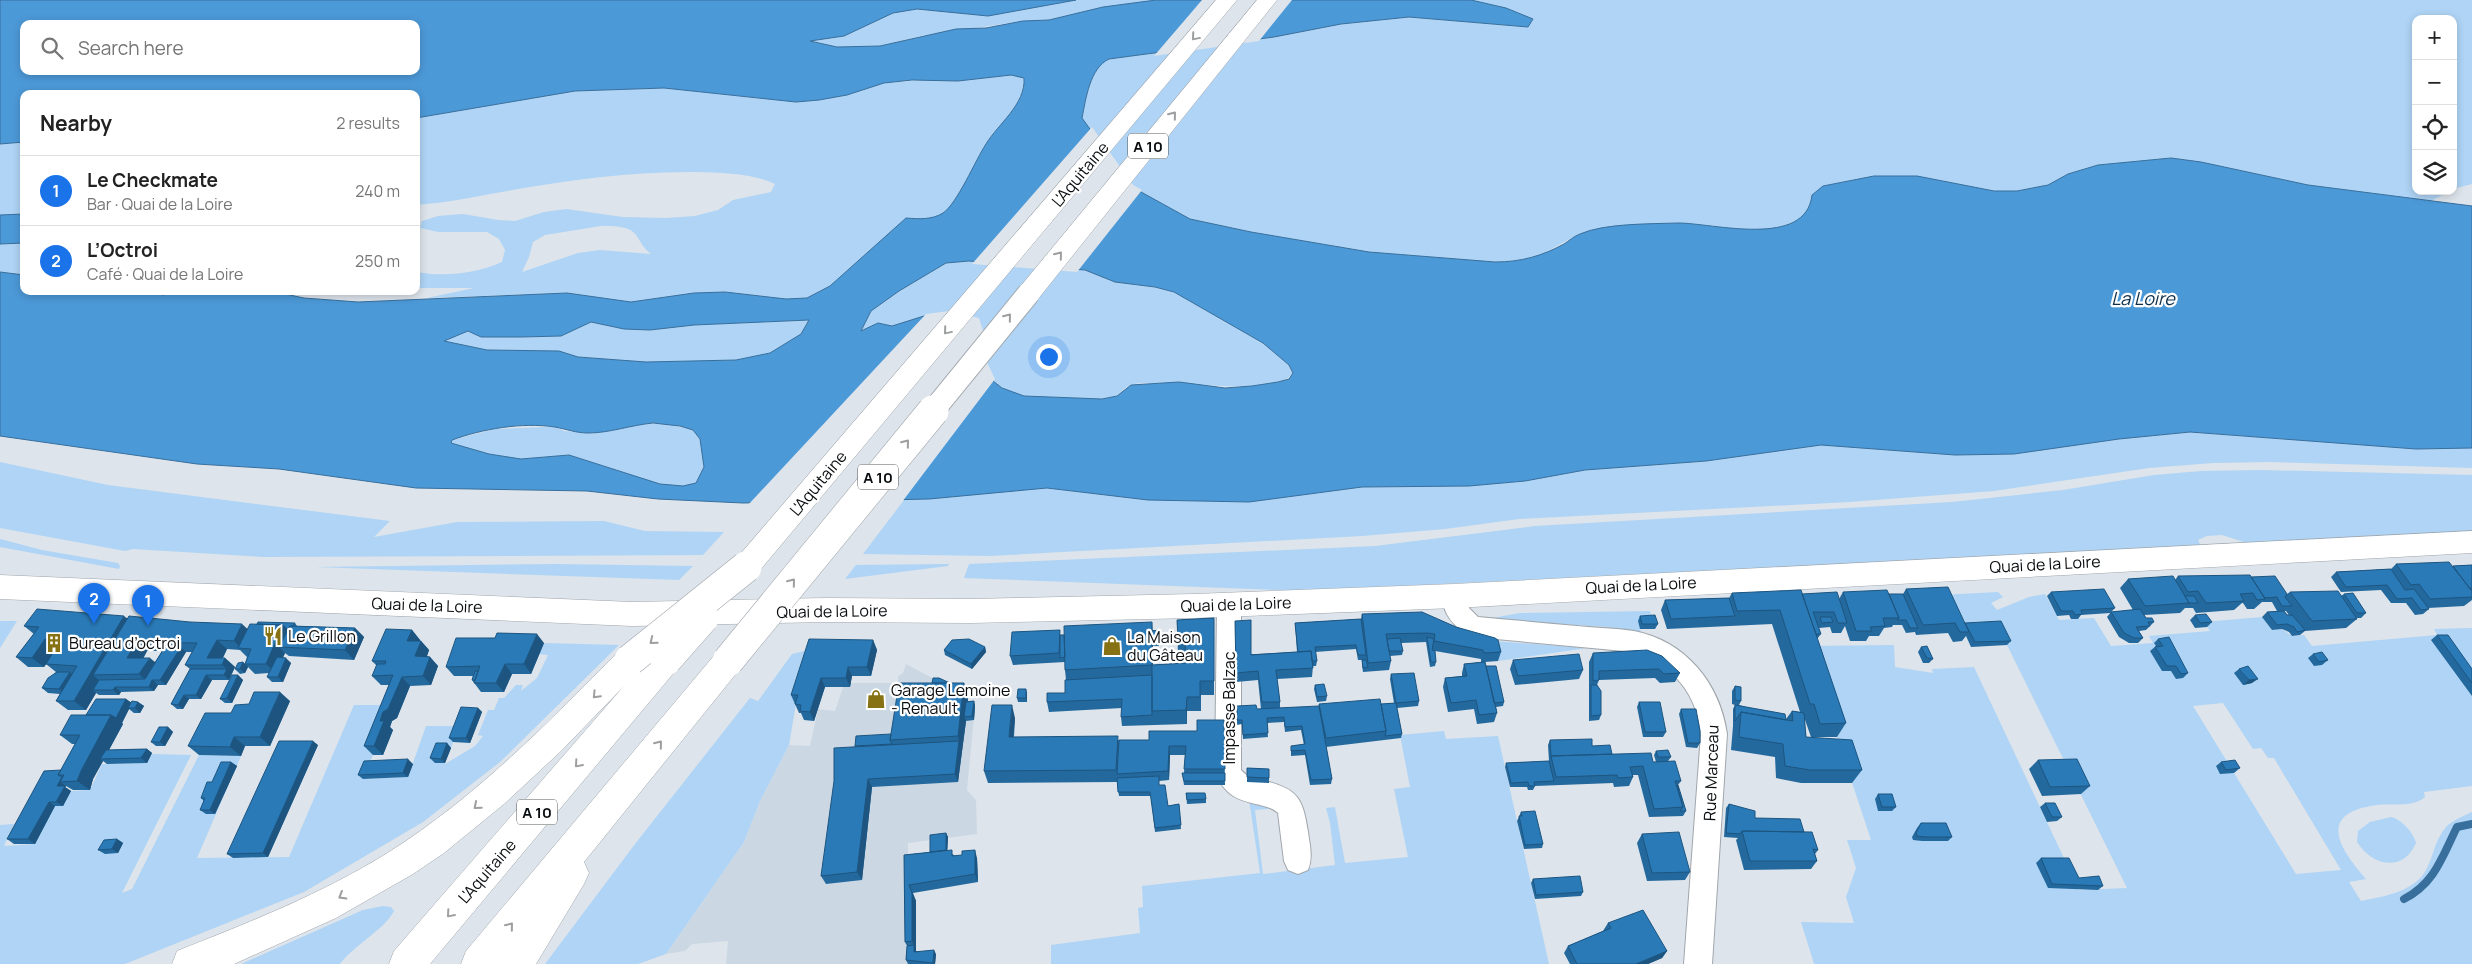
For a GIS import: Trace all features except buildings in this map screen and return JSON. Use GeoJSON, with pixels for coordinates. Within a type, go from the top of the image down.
{"type":"FeatureCollection","features":[{"type":"Feature","properties":{"kind":"main road","name":"L'Aquitaine"},"geometry":{"type":"LineString","coordinates":[[407,964],[1227,0]]}},
{"type":"Feature","properties":{"kind":"main road","name":"A 10"},"geometry":{"type":"LineString","coordinates":[[479,964],[1266,0]]}},
{"type":"Feature","properties":{"kind":"main road","name":"Quai de la Loire"},"geometry":{"type":"LineString","coordinates":[[0,587],[632,614],[826,610],[970,611],[1229,605],[1454,596],[2472,542]]}},
{"type":"Feature","properties":{"kind":"main road"},"geometry":{"type":"LineString","coordinates":[[190,964],[229,949],[336,900],[401,862],[437,838],[514,774],[562,730],[630,660],[746,567]]}},
{"type":"Feature","properties":{"kind":"main road"},"geometry":{"type":"LineString","coordinates":[[516,964],[628,782]]}},
{"type":"Feature","properties":{"kind":"street","name":"Rue Marceau"},"geometry":{"type":"LineString","coordinates":[[1454,596],[1457,610],[1465,622],[1474,626],[1635,642],[1660,651],[1696,680],[1710,708],[1714,734],[1698,964]]}},
{"type":"Feature","properties":{"kind":"street","name":"Impasse Balzac"},"geometry":{"type":"LineString","coordinates":[[1229,605],[1228,772],[1234,783],[1243,788],[1288,802],[1291,808],[1298,861]]}},
{"type":"Feature","properties":{"kind":"shaded area"},"geometry":{"type":"Polygon","coordinates":[[[1076,0],[1156,0],[1103,7],[1049,20],[1023,21],[921,36],[880,46],[837,47],[809,40],[833,38],[893,13],[918,9],[935,9],[973,15],[1076,0]]]}},
{"type":"Feature","properties":{"kind":"shaded area"},"geometry":{"type":"Polygon","coordinates":[[[1471,0],[2472,0],[2472,184],[2457,188],[2457,15],[2412,15],[2412,195],[2442,195],[2431,201],[2308,185],[2201,162],[2171,158],[2098,165],[2068,174],[2048,185],[2017,191],[1994,191],[1874,176],[1823,186],[1812,195],[1811,207],[1802,218],[1783,226],[1739,230],[1714,226],[1579,234],[1537,257],[1516,262],[1495,262],[1369,252],[1251,232],[1190,219],[1132,187],[1082,118],[1087,93],[1093,77],[1097,69],[1109,59],[1274,37],[1341,24],[1409,17],[1528,27],[1533,20],[1506,8],[1471,0]]]}},
{"type":"Feature","properties":{"kind":"shaded area"},"geometry":{"type":"Polygon","coordinates":[[[1011,75],[1024,78],[1023,87],[1016,105],[991,136],[960,191],[948,208],[943,213],[930,218],[906,218],[830,286],[807,298],[786,299],[725,292],[694,293],[631,302],[567,293],[427,298],[474,288],[420,288],[420,272],[449,274],[471,272],[502,262],[505,250],[499,239],[487,232],[438,232],[420,228],[422,221],[438,216],[463,214],[515,221],[544,212],[566,209],[623,217],[666,218],[695,216],[718,210],[733,200],[771,192],[775,184],[766,180],[727,173],[646,173],[571,181],[420,205],[420,117],[575,91],[664,88],[796,102],[847,95],[884,83],[939,79],[958,81],[1011,75]],[[601,226],[545,235],[533,242],[522,272],[578,253],[600,250],[651,254],[633,232],[620,227],[601,226]]]}},
{"type":"Feature","properties":{"kind":"shaded area"},"geometry":{"type":"Polygon","coordinates":[[[20,142],[20,214],[0,215],[0,144],[20,142]]]}},
{"type":"Feature","properties":{"kind":"shaded area"},"geometry":{"type":"Polygon","coordinates":[[[20,243],[20,274],[0,272],[0,244],[20,243]]]}},
{"type":"Feature","properties":{"kind":"shaded area"},"geometry":{"type":"Polygon","coordinates":[[[969,261],[1085,270],[1115,282],[1155,287],[1174,292],[1263,343],[1289,365],[1293,373],[1284,380],[1251,386],[1141,383],[1130,385],[1117,395],[1107,398],[1032,397],[1015,394],[996,384],[924,316],[892,326],[882,324],[861,332],[871,311],[899,291],[946,263],[969,261]]]}},
{"type":"Feature","properties":{"kind":"shaded area"},"geometry":{"type":"Polygon","coordinates":[[[809,319],[801,334],[770,353],[736,360],[646,362],[578,357],[559,351],[487,350],[443,341],[468,331],[481,337],[561,336],[591,322],[624,329],[650,330],[694,325],[809,319]]]}},
{"type":"Feature","properties":{"kind":"shaded area"},"geometry":{"type":"Polygon","coordinates":[[[637,424],[668,424],[693,430],[700,439],[705,467],[696,483],[683,486],[660,484],[569,455],[521,459],[489,454],[451,443],[452,440],[495,429],[557,427],[564,431],[591,433],[637,424]]]}},
{"type":"Feature","properties":{"kind":"shaded area"},"geometry":{"type":"Polygon","coordinates":[[[2190,432],[2416,449],[2472,448],[2472,468],[2269,462],[2213,463],[2149,468],[1994,491],[1849,502],[1519,519],[1445,529],[1362,536],[990,556],[863,554],[904,500],[1047,488],[1148,500],[1249,502],[1362,487],[1469,486],[1525,481],[1585,470],[1706,461],[1821,445],[1955,455],[2014,454],[2119,439],[2190,432]]]}},
{"type":"Feature","properties":{"kind":"shaded area"},"geometry":{"type":"Polygon","coordinates":[[[0,462],[108,485],[390,521],[374,537],[457,522],[604,521],[645,531],[724,532],[703,555],[263,557],[133,549],[125,551],[0,528],[0,462]]]}},
{"type":"Feature","properties":{"kind":"shaded area"},"geometry":{"type":"Polygon","coordinates":[[[2261,470],[2472,475],[2472,533],[2250,544],[2222,535],[2207,536],[2198,540],[2201,546],[1304,591],[964,578],[969,564],[1375,546],[1535,526],[1952,502],[2063,490],[2154,475],[2201,471],[2261,470]]]}},
{"type":"Feature","properties":{"kind":"shaded area"},"geometry":{"type":"Polygon","coordinates":[[[0,539],[42,550],[118,563],[120,566],[119,569],[0,547],[0,539]]]}},
{"type":"Feature","properties":{"kind":"shaded area"},"geometry":{"type":"Polygon","coordinates":[[[556,564],[693,566],[679,580],[316,567],[556,564]]]}},
{"type":"Feature","properties":{"kind":"shaded area"},"geometry":{"type":"Polygon","coordinates":[[[949,564],[948,566],[845,579],[856,565],[949,564]]]}},
{"type":"Feature","properties":{"kind":"shaded area"},"geometry":{"type":"Polygon","coordinates":[[[1998,592],[2003,597],[1991,603],[1997,610],[2029,597],[2045,594],[2059,620],[2094,618],[2111,646],[2153,643],[2149,636],[2210,631],[2204,622],[2262,617],[2272,630],[2282,629],[2292,636],[2304,635],[2312,646],[2437,635],[2434,629],[2472,628],[2472,786],[2424,792],[2425,797],[2415,803],[2377,805],[2358,809],[2346,815],[2340,823],[2338,833],[2347,855],[2366,879],[2349,882],[2361,901],[2397,892],[2416,882],[2429,865],[2439,837],[2446,828],[2456,820],[2472,812],[2472,964],[1814,964],[1801,922],[1854,923],[1846,897],[1856,868],[1847,840],[1871,840],[1807,646],[1894,645],[1895,667],[1933,673],[1932,669],[1974,667],[2079,890],[2127,888],[2007,645],[1956,628],[1940,595],[1998,592]],[[2223,703],[2193,706],[2296,874],[2341,870],[2274,758],[2268,758],[2261,748],[2253,749],[2223,703]]]}},
{"type":"Feature","properties":{"kind":"shaded area"},"geometry":{"type":"Polygon","coordinates":[[[1650,611],[1653,620],[1638,621],[1641,633],[1607,627],[1487,619],[1520,613],[1650,611]]]}},
{"type":"Feature","properties":{"kind":"shaded area"},"geometry":{"type":"Polygon","coordinates":[[[0,621],[17,621],[0,648],[0,621]]]}},
{"type":"Feature","properties":{"kind":"shaded area"},"geometry":{"type":"Polygon","coordinates":[[[1493,641],[1587,648],[1498,661],[1493,641]]]}},
{"type":"Feature","properties":{"kind":"shaded area"},"geometry":{"type":"Polygon","coordinates":[[[544,643],[619,645],[500,762],[423,822],[304,892],[125,964],[0,964],[0,825],[14,824],[4,846],[35,844],[55,806],[63,806],[71,791],[90,790],[102,764],[147,763],[152,754],[191,755],[122,893],[132,889],[199,755],[241,756],[197,858],[289,857],[354,705],[394,705],[363,779],[408,777],[426,726],[459,726],[451,748],[440,748],[445,764],[475,746],[483,736],[478,735],[488,710],[494,710],[499,698],[504,698],[516,685],[523,685],[521,691],[537,678],[548,655],[539,654],[544,643]]]}},
{"type":"Feature","properties":{"kind":"shaded area"},"geometry":{"type":"Polygon","coordinates":[[[813,649],[796,704],[789,745],[760,801],[744,842],[666,954],[638,964],[545,964],[635,844],[750,698],[758,701],[792,654],[813,649]]]}},
{"type":"Feature","properties":{"kind":"shaded area"},"geometry":{"type":"Polygon","coordinates":[[[906,664],[968,697],[968,706],[975,706],[967,790],[976,800],[977,834],[908,843],[908,964],[726,964],[728,941],[692,944],[685,951],[666,954],[744,842],[760,801],[789,745],[810,746],[818,709],[835,711],[843,687],[849,687],[850,683],[898,683],[898,676],[903,673],[906,664]]]}},
{"type":"Feature","properties":{"kind":"shaded area"},"geometry":{"type":"Polygon","coordinates":[[[1444,731],[1446,739],[1498,736],[1549,964],[1051,964],[1051,945],[1140,933],[1138,908],[1143,907],[1142,886],[1260,873],[1249,800],[1279,808],[1255,810],[1263,874],[1335,865],[1330,823],[1326,808],[1335,807],[1345,863],[1408,857],[1394,789],[1410,787],[1400,735],[1444,731]]]}},
{"type":"Feature","properties":{"kind":"shaded area"},"geometry":{"type":"Polygon","coordinates":[[[2391,817],[2406,827],[2413,835],[2416,843],[2410,853],[2403,859],[2387,863],[2371,856],[2357,842],[2358,831],[2370,822],[2391,817]]]}},
{"type":"Feature","properties":{"kind":"shaded area"},"geometry":{"type":"Polygon","coordinates":[[[383,906],[391,907],[394,911],[383,925],[353,950],[340,964],[241,964],[363,910],[383,906]]]}},
{"type":"Feature","properties":{"kind":"water","name":"La Loire"},"geometry":{"type":"Polygon","coordinates":[[[0,0],[1076,0],[988,16],[917,9],[893,13],[844,36],[810,41],[837,47],[880,46],[956,29],[986,28],[1023,21],[1049,20],[1103,7],[1156,0],[1471,0],[1506,8],[1533,19],[1528,27],[1409,17],[1341,24],[1274,37],[1109,59],[1097,69],[1093,76],[1082,118],[1132,187],[1190,219],[1251,232],[1369,252],[1495,262],[1531,258],[1556,248],[1590,230],[1615,226],[1678,223],[1734,228],[1776,228],[1793,222],[1806,212],[1812,195],[1823,186],[1874,176],[1917,176],[1994,191],[2017,191],[2048,185],[2068,174],[2098,165],[2171,158],[2201,162],[2308,185],[2472,206],[2472,448],[2416,449],[2190,432],[2119,439],[2014,454],[1955,455],[1821,445],[1706,461],[1585,470],[1525,481],[1469,486],[1362,487],[1249,502],[1148,500],[1047,488],[929,499],[743,503],[658,499],[587,491],[416,488],[279,469],[197,464],[0,436],[0,272],[20,274],[20,295],[290,295],[304,298],[358,302],[567,293],[631,302],[694,293],[725,292],[786,299],[807,298],[830,286],[906,218],[930,218],[943,213],[948,208],[960,191],[991,136],[1016,105],[1021,96],[1024,78],[1011,75],[958,81],[912,80],[884,83],[847,95],[796,102],[664,88],[575,91],[420,117],[420,90],[20,90],[20,142],[0,144],[0,0]],[[969,261],[946,263],[899,291],[871,311],[861,331],[878,323],[892,326],[924,316],[981,355],[993,381],[1002,388],[1024,396],[1102,399],[1117,396],[1131,385],[1179,382],[1225,388],[1252,386],[1289,379],[1293,373],[1289,365],[1263,343],[1174,292],[1155,287],[1115,282],[1085,270],[969,261]],[[809,320],[694,325],[650,330],[624,329],[591,322],[561,336],[481,337],[468,331],[444,341],[487,350],[559,351],[578,357],[646,362],[736,360],[770,353],[801,334],[809,320]],[[653,423],[588,433],[555,427],[516,426],[476,433],[452,440],[451,443],[489,454],[521,459],[569,455],[660,484],[683,486],[696,483],[704,467],[700,439],[693,430],[680,426],[653,423]]]}},
{"type":"Feature","properties":{"kind":"water"},"geometry":{"type":"Polygon","coordinates":[[[20,214],[20,243],[0,244],[0,215],[20,214]]]}},
{"type":"Feature","properties":{"kind":"pier"},"geometry":{"type":"Polygon","coordinates":[[[1202,0],[1292,0],[1259,41],[1154,56],[1202,0]]]}},
{"type":"Feature","properties":{"kind":"pier"},"geometry":{"type":"Polygon","coordinates":[[[1092,127],[1133,185],[1142,190],[1077,272],[972,264],[1092,127]]]}},
{"type":"Feature","properties":{"kind":"pier"},"geometry":{"type":"Polygon","coordinates":[[[949,311],[979,318],[984,334],[983,354],[995,379],[902,502],[748,505],[926,314],[949,311]]]}},
{"type":"Feature","properties":{"kind":"waterway"},"geometry":{"type":"LineString","coordinates":[[2404,899],[2415,893],[2430,877],[2442,859],[2457,827],[2472,824]]}},
{"type":"Feature","properties":{"kind":"place","name":"L’Octroi"},"geometry":{"type":"Point","coordinates":[94,624]}},
{"type":"Feature","properties":{"kind":"place","name":"Le Checkmate"},"geometry":{"type":"Point","coordinates":[148,626]}},
{"type":"Feature","properties":{"kind":"place","name":"Le Grillon"},"geometry":{"type":"Point","coordinates":[273,636]}},
{"type":"Feature","properties":{"kind":"place","name":"Bureau d’octroi"},"geometry":{"type":"Point","coordinates":[54,643]}},
{"type":"Feature","properties":{"kind":"place","name":"La Maison du Gâteau"},"geometry":{"type":"Point","coordinates":[1112,646]}},
{"type":"Feature","properties":{"kind":"place","name":"Garage Lemoine - Renault"},"geometry":{"type":"Point","coordinates":[876,699]}}]}
